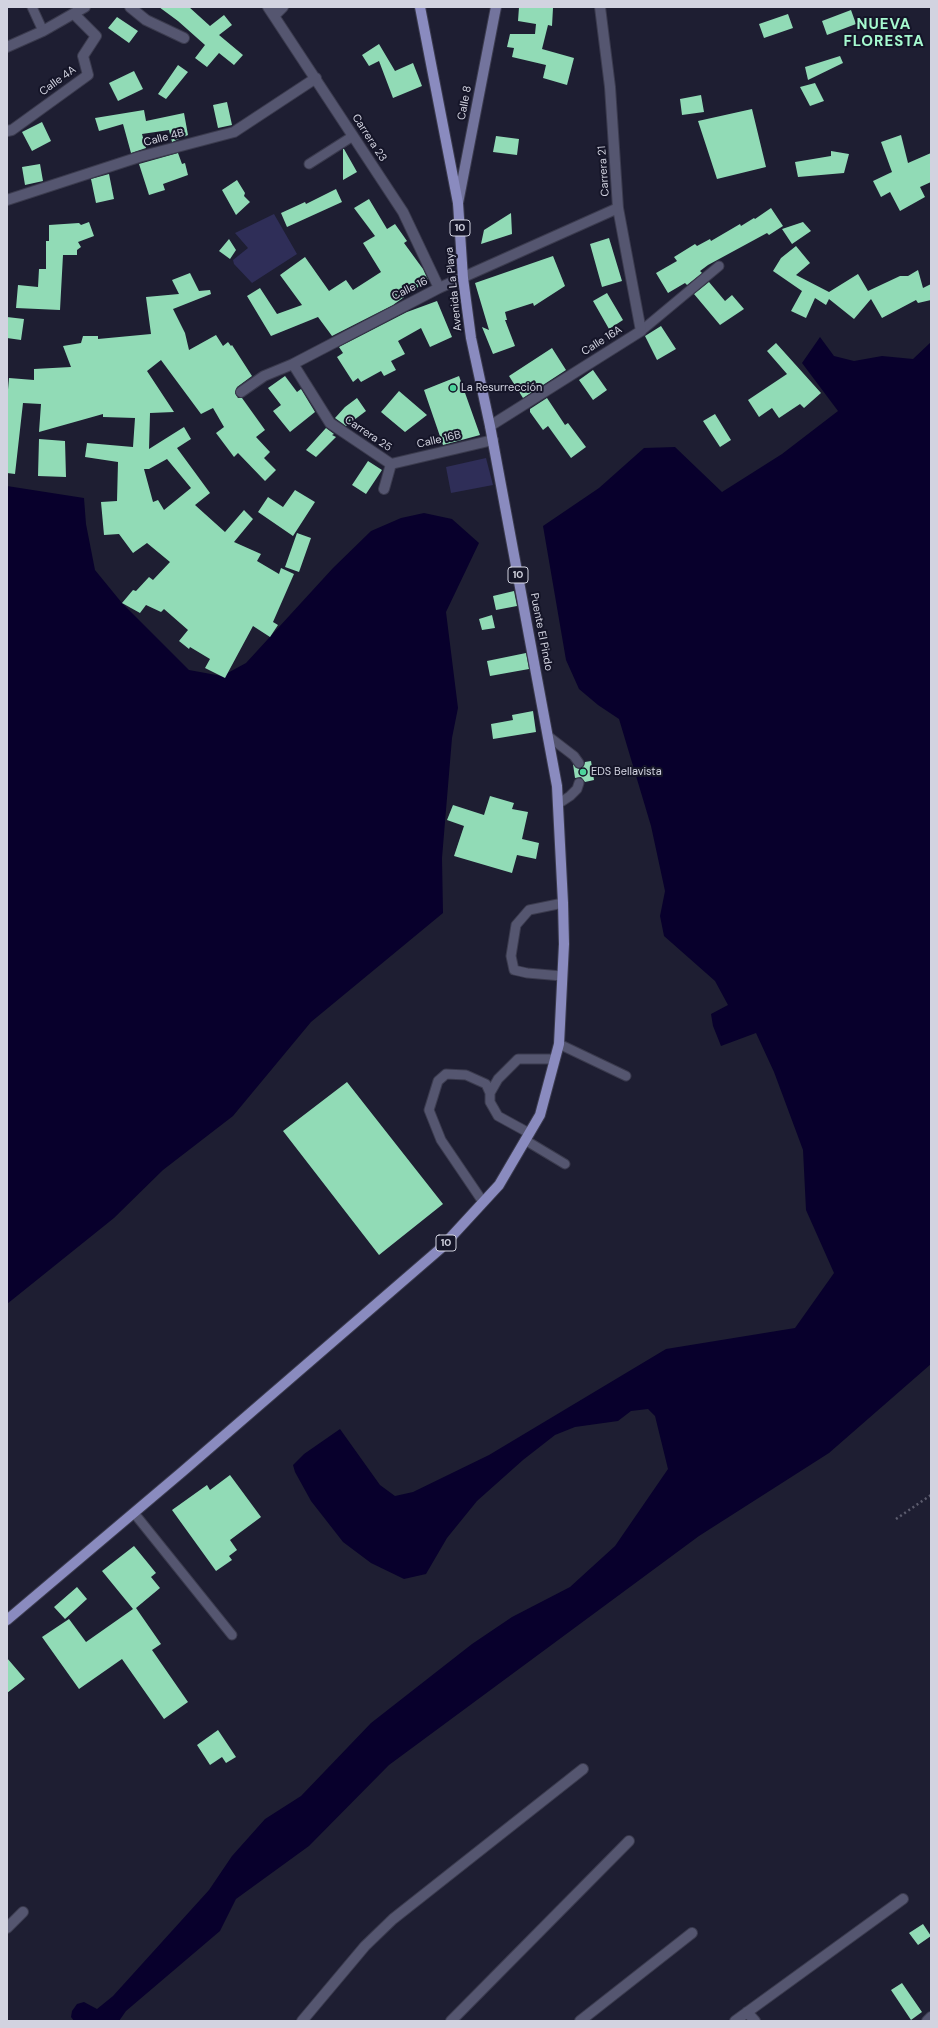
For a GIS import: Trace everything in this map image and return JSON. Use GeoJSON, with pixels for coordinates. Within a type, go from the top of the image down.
{"type":"FeatureCollection","features":[{"type":"Feature","properties":{"kind":"main road","name":"Avenida La Playa"},"geometry":{"type":"LineString","coordinates":[[420,7],[458,203],[463,278],[471,338],[493,445]]}},
{"type":"Feature","properties":{"kind":"main road","name":"Calle 8"},"geometry":{"type":"LineString","coordinates":[[458,203],[496,7]]}},
{"type":"Feature","properties":{"kind":"main road","name":"Puente El Pindo"},"geometry":{"type":"LineString","coordinates":[[493,445],[548,736]]}},
{"type":"Feature","properties":{"kind":"main road","name":"10"},"geometry":{"type":"LineString","coordinates":[[7,1620],[134,1513],[440,1249],[499,1185],[540,1115],[559,1044],[563,903],[557,786],[548,736]]}},
{"type":"Feature","properties":{"kind":"street"},"geometry":{"type":"LineString","coordinates":[[7,47],[43,31],[86,7]]}},
{"type":"Feature","properties":{"kind":"street"},"geometry":{"type":"LineString","coordinates":[[130,7],[146,20],[184,38]]}},
{"type":"Feature","properties":{"kind":"street","name":"Carrera 23"},"geometry":{"type":"LineString","coordinates":[[268,7],[275,15],[403,212],[439,288]]}},
{"type":"Feature","properties":{"kind":"street"},"geometry":{"type":"LineString","coordinates":[[275,15],[283,7]]}},
{"type":"Feature","properties":{"kind":"street","name":"Carrera 21"},"geometry":{"type":"LineString","coordinates":[[600,7],[610,87],[618,208],[641,331]]}},
{"type":"Feature","properties":{"kind":"street","name":"Calle 4A"},"geometry":{"type":"LineString","coordinates":[[7,131],[12,130],[88,75],[83,56],[96,36],[74,14]]}},
{"type":"Feature","properties":{"kind":"street","name":"Calle 4B"},"geometry":{"type":"LineString","coordinates":[[7,200],[139,157],[234,132],[316,78]]}},
{"type":"Feature","properties":{"kind":"street","name":"Calle 16"},"geometry":{"type":"LineString","coordinates":[[241,392],[264,376],[293,364],[439,288],[618,208]]}},
{"type":"Feature","properties":{"kind":"street","name":"Calle 16A"},"geometry":{"type":"LineString","coordinates":[[490,426],[641,331]]}},
{"type":"Feature","properties":{"kind":"street","name":"Carrera 25"},"geometry":{"type":"LineString","coordinates":[[293,364],[330,423],[391,464]]}},
{"type":"Feature","properties":{"kind":"street","name":"Calle 16B"},"geometry":{"type":"LineString","coordinates":[[391,464],[493,445]]}},
{"type":"Feature","properties":{"kind":"street"},"geometry":{"type":"LineString","coordinates":[[384,489],[391,464]]}},
{"type":"Feature","properties":{"kind":"street"},"geometry":{"type":"LineString","coordinates":[[302,2021],[365,1946],[393,1918],[583,1769]]}},
{"type":"Feature","properties":{"kind":"street"},"geometry":{"type":"LineString","coordinates":[[450,2021],[629,1842]]}},
{"type":"Feature","properties":{"kind":"street"},"geometry":{"type":"LineString","coordinates":[[735,2021],[903,1899]]}},
{"type":"Feature","properties":{"kind":"street"},"geometry":{"type":"LineString","coordinates":[[7,1928],[23,1912]]}},
{"type":"Feature","properties":{"kind":"street"},"geometry":{"type":"LineString","coordinates":[[580,2021],[692,1933]]}},
{"type":"Feature","properties":{"kind":"street"},"geometry":{"type":"LineString","coordinates":[[747,2012],[755,2021]]}},
{"type":"Feature","properties":{"kind":"street"},"geometry":{"type":"LineString","coordinates":[[927,2021],[931,2018]]}},
{"type":"Feature","properties":{"kind":"lane"},"geometry":{"type":"LineString","coordinates":[[32,7],[43,31]]}},
{"type":"Feature","properties":{"kind":"lane"},"geometry":{"type":"LineString","coordinates":[[309,164],[353,136]]}},
{"type":"Feature","properties":{"kind":"lane","name":"Calle 16A"},"geometry":{"type":"LineString","coordinates":[[641,331],[718,266]]}},
{"type":"Feature","properties":{"kind":"lane"},"geometry":{"type":"LineString","coordinates":[[548,736],[574,756],[579,763]]}},
{"type":"Feature","properties":{"kind":"lane"},"geometry":{"type":"LineString","coordinates":[[558,804],[570,796],[577,789],[579,783]]}},
{"type":"Feature","properties":{"kind":"lane"},"geometry":{"type":"LineString","coordinates":[[562,976],[526,973],[514,970],[511,956],[516,925],[529,910],[563,903]]}},
{"type":"Feature","properties":{"kind":"lane"},"geometry":{"type":"LineString","coordinates":[[559,1044],[626,1076]]}},
{"type":"Feature","properties":{"kind":"lane"},"geometry":{"type":"LineString","coordinates":[[490,1093],[498,1079],[518,1059],[555,1059]]}},
{"type":"Feature","properties":{"kind":"lane"},"geometry":{"type":"LineString","coordinates":[[483,1202],[441,1140],[429,1110],[438,1081],[446,1074],[466,1075],[486,1084],[490,1093],[490,1102],[498,1116],[565,1164]]}},
{"type":"Feature","properties":{"kind":"lane"},"geometry":{"type":"LineString","coordinates":[[134,1513],[232,1635]]}},
{"type":"Feature","properties":{"kind":"path"},"geometry":{"type":"LineString","coordinates":[[896,1519],[931,1495]]}},
{"type":"Feature","properties":{"kind":"shaded area"},"geometry":{"type":"Polygon","coordinates":[[[274,214],[297,254],[252,283],[234,264],[233,260],[248,248],[235,233],[274,214]]]}},
{"type":"Feature","properties":{"kind":"shaded area"},"geometry":{"type":"Polygon","coordinates":[[[820,337],[834,356],[854,361],[882,356],[913,359],[931,342],[931,1364],[829,1453],[699,1536],[389,1765],[309,1846],[236,1899],[220,1931],[126,2011],[119,2021],[74,2021],[71,2017],[72,2011],[77,2004],[84,2002],[97,2009],[113,1996],[209,1890],[232,1856],[265,1819],[301,1796],[371,1723],[472,1644],[512,1617],[570,1587],[615,1546],[668,1469],[655,1416],[648,1409],[631,1411],[618,1421],[575,1427],[555,1435],[523,1460],[477,1501],[447,1538],[426,1574],[404,1579],[371,1563],[343,1542],[311,1501],[295,1472],[293,1465],[304,1454],[340,1429],[380,1485],[395,1496],[413,1492],[489,1455],[666,1349],[795,1328],[834,1273],[806,1210],[803,1150],[774,1072],[756,1033],[721,1046],[713,1026],[711,1014],[728,1005],[715,981],[664,936],[660,916],[665,891],[651,826],[619,719],[598,705],[579,689],[566,660],[543,526],[599,488],[644,448],[675,447],[722,492],[782,454],[838,411],[802,363],[820,337]]]}},
{"type":"Feature","properties":{"kind":"shaded area"},"geometry":{"type":"Polygon","coordinates":[[[486,458],[493,485],[451,493],[446,467],[486,458]]]}},
{"type":"Feature","properties":{"kind":"shaded area"},"geometry":{"type":"Polygon","coordinates":[[[7,486],[84,498],[86,524],[95,570],[122,603],[189,670],[222,676],[246,663],[333,568],[371,531],[401,518],[424,513],[452,519],[479,543],[446,612],[458,708],[452,738],[442,858],[443,913],[311,1022],[233,1116],[163,1170],[114,1218],[7,1304],[7,486]]]}},
{"type":"Feature","properties":{"kind":"building"},"geometry":{"type":"Polygon","coordinates":[[[159,7],[189,7],[210,26],[224,15],[232,25],[219,35],[243,55],[234,65],[219,53],[207,67],[195,58],[205,45],[178,21],[159,7]]]}},
{"type":"Feature","properties":{"kind":"building"},"geometry":{"type":"Polygon","coordinates":[[[519,7],[553,8],[552,26],[548,25],[542,49],[574,58],[567,85],[543,78],[546,65],[512,57],[514,48],[507,47],[510,34],[535,34],[536,24],[518,21],[519,7]]]}},
{"type":"Feature","properties":{"kind":"building"},"geometry":{"type":"Polygon","coordinates":[[[851,10],[856,24],[827,35],[822,21],[851,10]]]}},
{"type":"Feature","properties":{"kind":"building"},"geometry":{"type":"Polygon","coordinates":[[[788,14],[793,28],[764,38],[759,24],[788,14]]]}},
{"type":"Feature","properties":{"kind":"building"},"geometry":{"type":"Polygon","coordinates":[[[117,17],[138,31],[129,43],[108,28],[117,17]]]}},
{"type":"Feature","properties":{"kind":"building"},"geometry":{"type":"Polygon","coordinates":[[[379,44],[395,71],[413,63],[422,86],[393,98],[379,61],[369,66],[362,55],[379,44]]]}},
{"type":"Feature","properties":{"kind":"building"},"geometry":{"type":"Polygon","coordinates":[[[840,56],[843,63],[808,80],[805,67],[840,56]]]}},
{"type":"Feature","properties":{"kind":"building"},"geometry":{"type":"Polygon","coordinates":[[[178,65],[188,72],[166,99],[158,94],[178,65]]]}},
{"type":"Feature","properties":{"kind":"building"},"geometry":{"type":"Polygon","coordinates":[[[134,71],[143,89],[118,101],[109,83],[134,71]]]}},
{"type":"Feature","properties":{"kind":"building"},"geometry":{"type":"Polygon","coordinates":[[[815,83],[824,101],[810,106],[800,87],[815,83]]]}},
{"type":"Feature","properties":{"kind":"building"},"geometry":{"type":"Polygon","coordinates":[[[701,95],[704,112],[682,115],[680,99],[701,95]]]}},
{"type":"Feature","properties":{"kind":"building"},"geometry":{"type":"Polygon","coordinates":[[[227,102],[232,125],[218,128],[213,105],[227,102]]]}},
{"type":"Feature","properties":{"kind":"building"},"geometry":{"type":"Polygon","coordinates":[[[752,109],[766,167],[717,179],[698,121],[752,109]]]}},
{"type":"Feature","properties":{"kind":"building"},"geometry":{"type":"Polygon","coordinates":[[[144,110],[146,121],[184,113],[188,135],[172,142],[169,130],[142,134],[146,148],[131,153],[123,124],[99,131],[95,118],[144,110]]]}},
{"type":"Feature","properties":{"kind":"building"},"geometry":{"type":"Polygon","coordinates":[[[42,122],[51,141],[32,151],[22,132],[42,122]]]}},
{"type":"Feature","properties":{"kind":"building"},"geometry":{"type":"Polygon","coordinates":[[[901,135],[908,163],[931,153],[931,182],[920,187],[925,197],[900,211],[890,192],[881,197],[873,181],[892,172],[881,142],[901,135]]]}},
{"type":"Feature","properties":{"kind":"building"},"geometry":{"type":"Polygon","coordinates":[[[496,136],[519,139],[517,155],[493,152],[496,136]]]}},
{"type":"Feature","properties":{"kind":"building"},"geometry":{"type":"Polygon","coordinates":[[[343,149],[357,172],[343,180],[343,149]]]}},
{"type":"Feature","properties":{"kind":"building"},"geometry":{"type":"Polygon","coordinates":[[[831,151],[849,154],[844,173],[798,177],[795,162],[831,156],[831,151]]]}},
{"type":"Feature","properties":{"kind":"building"},"geometry":{"type":"Polygon","coordinates":[[[178,153],[182,164],[185,163],[188,175],[163,184],[165,190],[149,195],[139,164],[178,153]]]}},
{"type":"Feature","properties":{"kind":"building"},"geometry":{"type":"Polygon","coordinates":[[[40,164],[43,181],[25,185],[22,167],[40,164]]]}},
{"type":"Feature","properties":{"kind":"building"},"geometry":{"type":"Polygon","coordinates":[[[109,174],[114,199],[96,203],[91,179],[109,174]]]}},
{"type":"Feature","properties":{"kind":"building"},"geometry":{"type":"Polygon","coordinates":[[[237,180],[245,193],[244,196],[250,202],[236,215],[222,190],[237,180]]]}},
{"type":"Feature","properties":{"kind":"building"},"geometry":{"type":"Polygon","coordinates":[[[336,189],[342,202],[287,227],[281,213],[305,202],[306,204],[336,189]]]}},
{"type":"Feature","properties":{"kind":"building"},"geometry":{"type":"Polygon","coordinates":[[[369,199],[387,229],[395,224],[407,241],[404,243],[423,269],[428,280],[393,305],[332,336],[318,317],[271,336],[247,296],[260,288],[277,314],[302,305],[280,275],[305,257],[329,291],[346,280],[353,290],[381,272],[363,243],[375,236],[354,208],[369,199]]]}},
{"type":"Feature","properties":{"kind":"building"},"geometry":{"type":"Polygon","coordinates":[[[771,208],[783,226],[769,235],[767,233],[708,265],[700,271],[702,273],[687,285],[685,283],[668,293],[656,273],[677,261],[674,257],[695,244],[697,246],[710,239],[711,241],[740,224],[741,226],[754,218],[755,219],[771,208]]]}},
{"type":"Feature","properties":{"kind":"building"},"geometry":{"type":"Polygon","coordinates":[[[511,213],[512,234],[481,244],[484,230],[511,213]]]}},
{"type":"Feature","properties":{"kind":"building"},"geometry":{"type":"Polygon","coordinates":[[[89,222],[94,236],[78,242],[81,247],[77,250],[77,255],[63,255],[60,310],[16,308],[18,285],[38,287],[39,269],[46,269],[46,241],[49,241],[49,225],[79,223],[81,225],[89,222]]]}},
{"type":"Feature","properties":{"kind":"building"},"geometry":{"type":"Polygon","coordinates":[[[803,222],[811,231],[792,244],[782,229],[803,222]]]}},
{"type":"Feature","properties":{"kind":"building"},"geometry":{"type":"Polygon","coordinates":[[[609,238],[622,281],[602,287],[590,244],[609,238]]]}},
{"type":"Feature","properties":{"kind":"building"},"geometry":{"type":"Polygon","coordinates":[[[229,239],[236,250],[230,259],[219,251],[229,239]]]}},
{"type":"Feature","properties":{"kind":"building"},"geometry":{"type":"Polygon","coordinates":[[[796,246],[810,263],[796,275],[829,292],[858,274],[868,291],[900,276],[908,276],[918,270],[923,288],[931,284],[931,300],[918,303],[916,300],[882,318],[871,299],[854,319],[829,299],[826,305],[815,298],[806,318],[791,311],[802,291],[773,271],[781,258],[796,246]]]}},
{"type":"Feature","properties":{"kind":"building"},"geometry":{"type":"Polygon","coordinates":[[[553,256],[565,286],[534,306],[533,303],[505,312],[507,320],[505,320],[515,346],[493,354],[482,327],[489,330],[475,283],[553,256]]]}},
{"type":"Feature","properties":{"kind":"building"},"geometry":{"type":"Polygon","coordinates":[[[190,273],[199,291],[210,290],[211,294],[173,309],[185,333],[189,350],[216,335],[223,346],[228,342],[231,346],[232,345],[252,376],[237,387],[235,393],[238,398],[242,398],[265,430],[256,437],[270,452],[264,458],[276,470],[265,481],[238,453],[234,457],[216,433],[224,427],[213,408],[201,414],[161,360],[147,371],[174,412],[150,413],[149,449],[184,427],[191,439],[177,448],[210,493],[195,505],[225,532],[244,510],[253,519],[234,542],[261,554],[257,561],[279,574],[281,568],[294,574],[273,622],[278,625],[270,637],[253,626],[225,678],[205,668],[210,659],[190,647],[189,649],[179,641],[188,630],[164,609],[161,612],[146,605],[140,613],[122,603],[133,590],[136,591],[149,577],[153,580],[170,562],[147,543],[133,553],[119,534],[104,535],[101,502],[117,501],[118,462],[85,457],[87,443],[133,447],[135,418],[103,417],[103,414],[39,432],[41,404],[23,403],[15,474],[7,473],[7,401],[9,378],[34,380],[34,369],[71,367],[63,346],[81,343],[83,336],[98,336],[98,339],[151,334],[146,297],[179,294],[172,280],[190,273]],[[167,459],[149,469],[144,469],[153,502],[158,500],[164,510],[191,488],[167,459]]]}},
{"type":"Feature","properties":{"kind":"building"},"geometry":{"type":"Polygon","coordinates":[[[709,282],[725,301],[732,295],[744,309],[720,325],[694,294],[709,282]]]}},
{"type":"Feature","properties":{"kind":"building"},"geometry":{"type":"Polygon","coordinates":[[[607,293],[623,320],[609,329],[593,301],[607,293]]]}},
{"type":"Feature","properties":{"kind":"building"},"geometry":{"type":"Polygon","coordinates":[[[437,301],[452,337],[430,347],[421,328],[398,341],[405,354],[391,361],[396,370],[384,376],[381,371],[361,382],[358,378],[353,382],[337,357],[343,353],[339,347],[407,312],[437,301]]]}},
{"type":"Feature","properties":{"kind":"building"},"geometry":{"type":"Polygon","coordinates":[[[7,317],[24,319],[21,340],[7,338],[7,317]]]}},
{"type":"Feature","properties":{"kind":"building"},"geometry":{"type":"Polygon","coordinates":[[[661,326],[676,349],[657,360],[645,336],[661,326]]]}},
{"type":"Feature","properties":{"kind":"building"},"geometry":{"type":"Polygon","coordinates":[[[776,343],[821,393],[804,408],[800,404],[779,418],[772,408],[759,417],[748,400],[787,374],[767,351],[776,343]]]}},
{"type":"Feature","properties":{"kind":"building"},"geometry":{"type":"Polygon","coordinates":[[[552,348],[566,370],[523,398],[509,376],[552,348]]]}},
{"type":"Feature","properties":{"kind":"building"},"geometry":{"type":"Polygon","coordinates":[[[593,370],[607,390],[593,400],[579,380],[593,370]]]}},
{"type":"Feature","properties":{"kind":"building"},"geometry":{"type":"Polygon","coordinates":[[[285,376],[297,392],[301,389],[315,412],[290,432],[273,411],[281,405],[268,388],[285,376]]]}},
{"type":"Feature","properties":{"kind":"building"},"geometry":{"type":"Polygon","coordinates":[[[459,376],[480,435],[443,445],[424,390],[459,376]]]}},
{"type":"Feature","properties":{"kind":"building"},"geometry":{"type":"Polygon","coordinates":[[[399,391],[427,415],[405,432],[381,412],[399,391]]]}},
{"type":"Feature","properties":{"kind":"building"},"geometry":{"type":"Polygon","coordinates":[[[357,398],[366,411],[346,426],[335,418],[345,407],[357,398]]]}},
{"type":"Feature","properties":{"kind":"building"},"geometry":{"type":"Polygon","coordinates":[[[547,398],[565,425],[568,423],[586,447],[571,458],[548,426],[543,430],[530,412],[530,409],[547,398]]]}},
{"type":"Feature","properties":{"kind":"building"},"geometry":{"type":"Polygon","coordinates":[[[715,414],[731,440],[720,447],[703,421],[715,414]]]}},
{"type":"Feature","properties":{"kind":"building"},"geometry":{"type":"Polygon","coordinates":[[[326,428],[336,437],[316,457],[306,450],[326,428]]]}},
{"type":"Feature","properties":{"kind":"building"},"geometry":{"type":"Polygon","coordinates":[[[39,439],[65,441],[66,477],[38,476],[39,439]]]}},
{"type":"Feature","properties":{"kind":"building"},"geometry":{"type":"Polygon","coordinates":[[[368,461],[382,470],[366,494],[352,485],[368,461]]]}},
{"type":"Feature","properties":{"kind":"building"},"geometry":{"type":"Polygon","coordinates":[[[295,490],[315,502],[293,536],[258,512],[268,497],[283,507],[295,490]]]}},
{"type":"Feature","properties":{"kind":"building"},"geometry":{"type":"Polygon","coordinates":[[[297,533],[311,538],[299,572],[285,567],[297,533]]]}},
{"type":"Feature","properties":{"kind":"building"},"geometry":{"type":"Polygon","coordinates":[[[514,591],[517,606],[496,610],[493,596],[514,591]]]}},
{"type":"Feature","properties":{"kind":"building"},"geometry":{"type":"Polygon","coordinates":[[[492,615],[495,628],[482,630],[479,619],[492,615]]]}},
{"type":"Feature","properties":{"kind":"building"},"geometry":{"type":"Polygon","coordinates":[[[526,653],[529,669],[490,676],[487,661],[526,653]]]}},
{"type":"Feature","properties":{"kind":"building"},"geometry":{"type":"Polygon","coordinates":[[[533,711],[536,732],[493,739],[491,724],[513,720],[512,715],[533,711]]]}},
{"type":"Feature","properties":{"kind":"building","name":"EDS Bellavista"},"geometry":{"type":"Polygon","coordinates":[[[591,761],[594,780],[585,782],[581,777],[575,778],[573,764],[576,768],[580,769],[584,766],[585,762],[591,761]]]}},
{"type":"Feature","properties":{"kind":"building"},"geometry":{"type":"Polygon","coordinates":[[[490,796],[514,803],[512,809],[528,812],[522,839],[539,843],[536,859],[517,855],[512,873],[454,856],[464,826],[447,820],[453,805],[484,815],[490,796]]]}},
{"type":"Feature","properties":{"kind":"building"},"geometry":{"type":"Polygon","coordinates":[[[347,1082],[443,1204],[379,1255],[283,1131],[347,1082]]]}},
{"type":"Feature","properties":{"kind":"building"},"geometry":{"type":"Polygon","coordinates":[[[230,1475],[261,1517],[230,1540],[237,1550],[229,1556],[232,1560],[216,1571],[172,1510],[207,1485],[210,1490],[230,1475]]]}},
{"type":"Feature","properties":{"kind":"building"},"geometry":{"type":"Polygon","coordinates":[[[134,1546],[156,1573],[151,1577],[160,1588],[136,1608],[161,1644],[152,1650],[188,1702],[164,1719],[122,1659],[79,1689],[42,1637],[69,1619],[86,1642],[133,1609],[102,1571],[134,1546]]]}},
{"type":"Feature","properties":{"kind":"building"},"geometry":{"type":"Polygon","coordinates":[[[77,1587],[87,1599],[65,1619],[54,1607],[77,1587]]]}},
{"type":"Feature","properties":{"kind":"building"},"geometry":{"type":"Polygon","coordinates":[[[7,1658],[25,1679],[7,1693],[7,1658]]]}},
{"type":"Feature","properties":{"kind":"building"},"geometry":{"type":"Polygon","coordinates":[[[218,1730],[236,1757],[226,1763],[222,1757],[210,1765],[197,1745],[218,1730]]]}},
{"type":"Feature","properties":{"kind":"building"},"geometry":{"type":"Polygon","coordinates":[[[923,1924],[931,1936],[918,1945],[909,1933],[923,1924]]]}},
{"type":"Feature","properties":{"kind":"building"},"geometry":{"type":"Polygon","coordinates":[[[902,1983],[922,2012],[911,2020],[891,1990],[902,1983]]]}},
{"type":"Feature","properties":{"kind":"place","name":"La Resurrección"},"geometry":{"type":"Point","coordinates":[453,388]}},
{"type":"Feature","properties":{"kind":"place","name":"EDS Bellavista"},"geometry":{"type":"Point","coordinates":[583,772]}},
{"type":"Feature","properties":{"kind":"district","name":"NUEVA FLORESTA"},"geometry":{"type":"Point","coordinates":[884,34]}}]}
